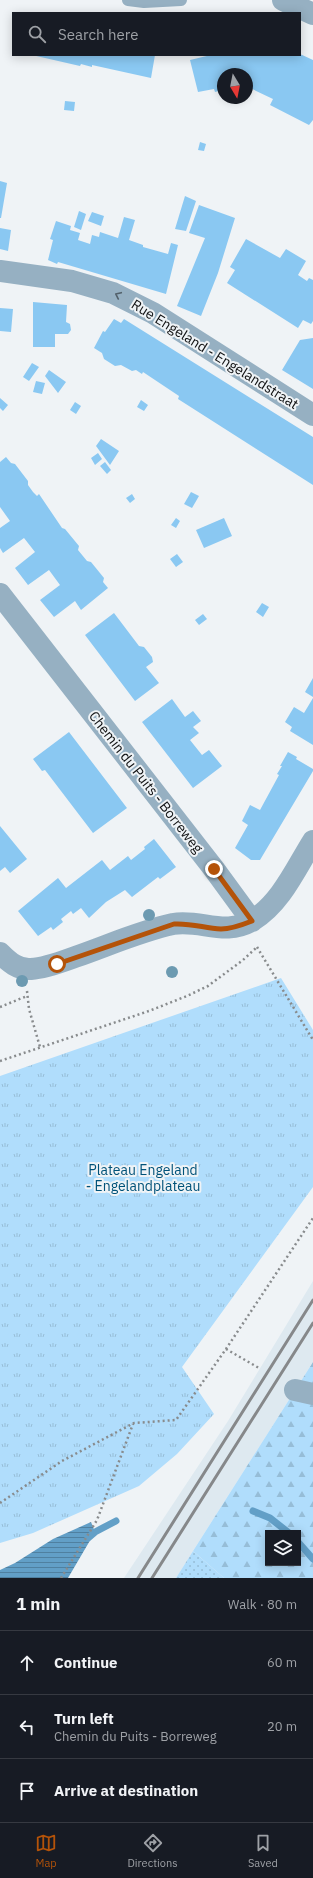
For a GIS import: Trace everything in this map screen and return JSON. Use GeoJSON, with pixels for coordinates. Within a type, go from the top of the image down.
{"type":"FeatureCollection","features":[{"type":"Feature","properties":{"kind":"street"},"geometry":{"type":"LineString","coordinates":[[283,0],[313,14]]}},
{"type":"Feature","properties":{"kind":"street","name":"Rue Engeland - Engelandstraat"},"geometry":{"type":"LineString","coordinates":[[0,271],[72,281],[113,293],[153,312],[313,415]]}},
{"type":"Feature","properties":{"kind":"street","name":"Chemin du Puits - Borreweg"},"geometry":{"type":"LineString","coordinates":[[0,594],[209,863],[252,921]]}},
{"type":"Feature","properties":{"kind":"street"},"geometry":{"type":"LineString","coordinates":[[0,953],[10,963],[20,968],[29,969],[57,964],[174,924],[187,923],[222,929],[242,925],[252,921],[273,906],[313,841]]}},
{"type":"Feature","properties":{"kind":"lane"},"geometry":{"type":"LineString","coordinates":[[128,0],[144,2],[181,0]]}},
{"type":"Feature","properties":{"kind":"path"},"geometry":{"type":"LineString","coordinates":[[252,921],[257,947],[313,1040]]}},
{"type":"Feature","properties":{"kind":"path"},"geometry":{"type":"LineString","coordinates":[[0,1061],[149,1012],[187,996],[208,986],[243,960],[257,947]]}},
{"type":"Feature","properties":{"kind":"path"},"geometry":{"type":"LineString","coordinates":[[29,969],[27,996],[40,1047]]}},
{"type":"Feature","properties":{"kind":"path"},"geometry":{"type":"LineString","coordinates":[[0,1007],[27,996]]}},
{"type":"Feature","properties":{"kind":"path"},"geometry":{"type":"LineString","coordinates":[[0,1503],[62,1461],[134,1423],[176,1420],[226,1350],[313,1218]]}},
{"type":"Feature","properties":{"kind":"path"},"geometry":{"type":"LineString","coordinates":[[226,1350],[258,1368]]}},
{"type":"Feature","properties":{"kind":"path"},"geometry":{"type":"LineString","coordinates":[[60,1578],[97,1520],[134,1423]]}},
{"type":"Feature","properties":{"kind":"shaded area"},"geometry":{"type":"Polygon","coordinates":[[[313,1281],[313,1362],[176,1578],[124,1578],[228,1421],[313,1281]]]}},
{"type":"Feature","properties":{"kind":"shaded area"},"geometry":{"type":"Polygon","coordinates":[[[91,1522],[95,1532],[68,1578],[0,1578],[0,1570],[15,1563],[53,1539],[91,1522]]]}},
{"type":"Feature","properties":{"kind":"green space","name":"Plateau Engeland - Engelandplateau"},"geometry":{"type":"Polygon","coordinates":[[[281,978],[313,1030],[313,1187],[182,1367],[214,1414],[177,1454],[139,1486],[33,1533],[0,1543],[0,1076],[281,978]]]}},
{"type":"Feature","properties":{"kind":"green space"},"geometry":{"type":"Polygon","coordinates":[[[313,1362],[313,1578],[224,1578],[193,1551],[313,1362]]]}},
{"type":"Feature","properties":{"kind":"green space"},"geometry":{"type":"Polygon","coordinates":[[[193,1551],[224,1578],[176,1578],[193,1551]]]}},
{"type":"Feature","properties":{"kind":"building"},"geometry":{"type":"Polygon","coordinates":[[[301,54],[313,60],[313,120],[309,125],[270,105],[273,99],[253,89],[253,68],[217,68],[217,92],[215,92],[214,89],[198,92],[190,60],[207,56],[301,56],[301,54]]]}},
{"type":"Feature","properties":{"kind":"building"},"geometry":{"type":"Polygon","coordinates":[[[36,56],[155,56],[151,78],[92,65],[92,67],[81,64],[80,66],[36,56]]]}},
{"type":"Feature","properties":{"kind":"building"},"geometry":{"type":"Polygon","coordinates":[[[65,101],[75,102],[74,111],[64,110],[65,101]]]}},
{"type":"Feature","properties":{"kind":"building"},"geometry":{"type":"Polygon","coordinates":[[[200,142],[206,144],[204,151],[198,150],[200,142]]]}},
{"type":"Feature","properties":{"kind":"building"},"geometry":{"type":"Polygon","coordinates":[[[0,181],[7,183],[1,218],[0,218],[0,181]]]}},
{"type":"Feature","properties":{"kind":"building"},"geometry":{"type":"Polygon","coordinates":[[[185,196],[196,201],[186,231],[175,229],[185,196]]]}},
{"type":"Feature","properties":{"kind":"building"},"geometry":{"type":"Polygon","coordinates":[[[199,205],[235,218],[218,273],[201,316],[177,306],[205,238],[189,233],[199,205]]]}},
{"type":"Feature","properties":{"kind":"building"},"geometry":{"type":"Polygon","coordinates":[[[79,211],[86,214],[81,230],[74,227],[79,211]]]}},
{"type":"Feature","properties":{"kind":"building"},"geometry":{"type":"Polygon","coordinates":[[[92,212],[104,216],[101,226],[88,221],[92,212]]]}},
{"type":"Feature","properties":{"kind":"building"},"geometry":{"type":"Polygon","coordinates":[[[124,217],[135,220],[129,240],[143,245],[143,247],[168,254],[171,243],[178,245],[166,294],[58,262],[57,264],[48,260],[53,240],[50,239],[56,221],[71,226],[70,230],[80,233],[78,240],[90,244],[92,235],[99,237],[100,232],[118,238],[124,217]]]}},
{"type":"Feature","properties":{"kind":"building"},"geometry":{"type":"Polygon","coordinates":[[[0,228],[11,230],[8,251],[0,249],[0,228]]]}},
{"type":"Feature","properties":{"kind":"building"},"geometry":{"type":"Polygon","coordinates":[[[246,239],[280,258],[286,249],[306,261],[298,275],[307,281],[309,278],[313,280],[313,321],[311,324],[303,320],[298,328],[227,283],[235,270],[230,267],[246,239]]]}},
{"type":"Feature","properties":{"kind":"building"},"geometry":{"type":"Polygon","coordinates":[[[33,302],[67,305],[66,322],[70,324],[71,330],[68,334],[55,334],[55,347],[33,347],[33,302]]]}},
{"type":"Feature","properties":{"kind":"building"},"geometry":{"type":"Polygon","coordinates":[[[0,308],[13,309],[11,332],[0,331],[0,308]]]}},
{"type":"Feature","properties":{"kind":"building"},"geometry":{"type":"Polygon","coordinates":[[[114,319],[121,323],[124,319],[313,437],[313,485],[178,399],[179,396],[143,372],[142,374],[136,370],[132,371],[121,365],[115,366],[104,359],[102,353],[94,348],[103,331],[105,332],[114,319]]]}},
{"type":"Feature","properties":{"kind":"building"},"geometry":{"type":"Polygon","coordinates":[[[313,338],[313,389],[282,370],[300,340],[313,338]]]}},
{"type":"Feature","properties":{"kind":"building"},"geometry":{"type":"Polygon","coordinates":[[[32,363],[39,367],[29,381],[23,377],[32,363]]]}},
{"type":"Feature","properties":{"kind":"building"},"geometry":{"type":"Polygon","coordinates":[[[49,370],[66,382],[58,393],[45,376],[49,370]]]}},
{"type":"Feature","properties":{"kind":"building"},"geometry":{"type":"Polygon","coordinates":[[[36,381],[45,383],[42,394],[33,392],[36,381]]]}},
{"type":"Feature","properties":{"kind":"building"},"geometry":{"type":"Polygon","coordinates":[[[0,398],[8,405],[3,411],[0,408],[0,398]]]}},
{"type":"Feature","properties":{"kind":"building"},"geometry":{"type":"Polygon","coordinates":[[[141,400],[148,405],[144,411],[137,407],[141,400]]]}},
{"type":"Feature","properties":{"kind":"building"},"geometry":{"type":"Polygon","coordinates":[[[75,402],[81,406],[76,414],[70,410],[75,402]]]}},
{"type":"Feature","properties":{"kind":"building"},"geometry":{"type":"Polygon","coordinates":[[[101,439],[119,451],[110,465],[96,446],[101,439]]]}},
{"type":"Feature","properties":{"kind":"building"},"geometry":{"type":"Polygon","coordinates":[[[98,453],[102,459],[95,465],[91,458],[98,453]]]}},
{"type":"Feature","properties":{"kind":"building"},"geometry":{"type":"Polygon","coordinates":[[[6,457],[11,463],[15,464],[28,481],[28,485],[33,492],[37,496],[39,494],[62,528],[65,529],[79,546],[78,550],[87,561],[91,562],[104,578],[103,582],[108,588],[81,610],[75,601],[54,617],[40,600],[60,585],[49,570],[28,585],[15,568],[35,552],[24,538],[3,553],[0,548],[0,528],[10,521],[0,507],[0,462],[6,457]]]}},
{"type":"Feature","properties":{"kind":"building"},"geometry":{"type":"Polygon","coordinates":[[[105,462],[111,470],[107,474],[100,466],[105,462]]]}},
{"type":"Feature","properties":{"kind":"building"},"geometry":{"type":"Polygon","coordinates":[[[191,492],[199,496],[192,508],[184,504],[191,492]]]}},
{"type":"Feature","properties":{"kind":"building"},"geometry":{"type":"Polygon","coordinates":[[[132,494],[135,499],[130,503],[126,498],[132,494]]]}},
{"type":"Feature","properties":{"kind":"building"},"geometry":{"type":"Polygon","coordinates":[[[176,518],[180,521],[176,528],[171,525],[176,518]]]}},
{"type":"Feature","properties":{"kind":"building"},"geometry":{"type":"Polygon","coordinates":[[[224,518],[232,536],[204,548],[196,530],[224,518]]]}},
{"type":"Feature","properties":{"kind":"building"},"geometry":{"type":"Polygon","coordinates":[[[177,554],[183,562],[176,567],[170,559],[177,554]]]}},
{"type":"Feature","properties":{"kind":"building"},"geometry":{"type":"Polygon","coordinates":[[[262,603],[269,607],[263,617],[256,612],[262,603]]]}},
{"type":"Feature","properties":{"kind":"building"},"geometry":{"type":"Polygon","coordinates":[[[114,613],[139,646],[144,647],[152,657],[153,662],[146,667],[159,683],[135,701],[85,635],[114,613]]]}},
{"type":"Feature","properties":{"kind":"building"},"geometry":{"type":"Polygon","coordinates":[[[203,614],[207,619],[199,625],[195,620],[203,614]]]}},
{"type":"Feature","properties":{"kind":"building"},"geometry":{"type":"Polygon","coordinates":[[[313,678],[313,697],[305,692],[313,678]]]}},
{"type":"Feature","properties":{"kind":"building"},"geometry":{"type":"Polygon","coordinates":[[[313,698],[313,745],[290,731],[292,727],[285,722],[294,707],[304,713],[313,698]]]}},
{"type":"Feature","properties":{"kind":"building"},"geometry":{"type":"Polygon","coordinates":[[[172,699],[185,717],[193,711],[201,721],[193,727],[199,733],[190,740],[202,755],[209,750],[222,766],[193,788],[142,722],[172,699]]]}},
{"type":"Feature","properties":{"kind":"building"},"geometry":{"type":"Polygon","coordinates":[[[69,732],[127,808],[93,833],[45,770],[42,771],[33,759],[69,732]]]}},
{"type":"Feature","properties":{"kind":"building"},"geometry":{"type":"Polygon","coordinates":[[[288,752],[297,757],[296,759],[313,769],[313,771],[260,860],[251,860],[235,848],[248,825],[242,821],[250,805],[260,810],[279,775],[277,774],[282,766],[280,766],[288,752]]]}},
{"type":"Feature","properties":{"kind":"building"},"geometry":{"type":"Polygon","coordinates":[[[0,826],[27,859],[10,873],[5,867],[0,871],[0,826]]]}},
{"type":"Feature","properties":{"kind":"building"},"geometry":{"type":"Polygon","coordinates":[[[154,839],[176,867],[160,879],[158,877],[132,897],[125,890],[106,902],[89,918],[81,908],[73,914],[71,911],[61,919],[63,922],[53,930],[51,927],[38,936],[18,911],[58,878],[66,888],[102,860],[110,870],[128,856],[131,860],[145,849],[144,847],[154,839]]]}},
{"type":"Feature","properties":{"kind":"waterway"},"geometry":{"type":"LineString","coordinates":[[253,1511],[270,1518],[285,1530]]}},
{"type":"Feature","properties":{"kind":"waterway"},"geometry":{"type":"LineString","coordinates":[[88,1538],[95,1532],[116,1521]]}},
{"type":"Feature","properties":{"kind":"waterway"},"geometry":{"type":"LineString","coordinates":[[301,1545],[313,1559]]}},
{"type":"Feature","properties":{"kind":"railway"},"geometry":{"type":"LineString","coordinates":[[138,1578],[313,1300]]}},
{"type":"Feature","properties":{"kind":"railway"},"geometry":{"type":"LineString","coordinates":[[152,1578],[313,1323]]}},
{"type":"Feature","properties":{"kind":"route"},"geometry":{"type":"LineString","coordinates":[[57,964],[174,924],[199,924],[222,929],[242,925],[252,921],[214,869]]}}]}
